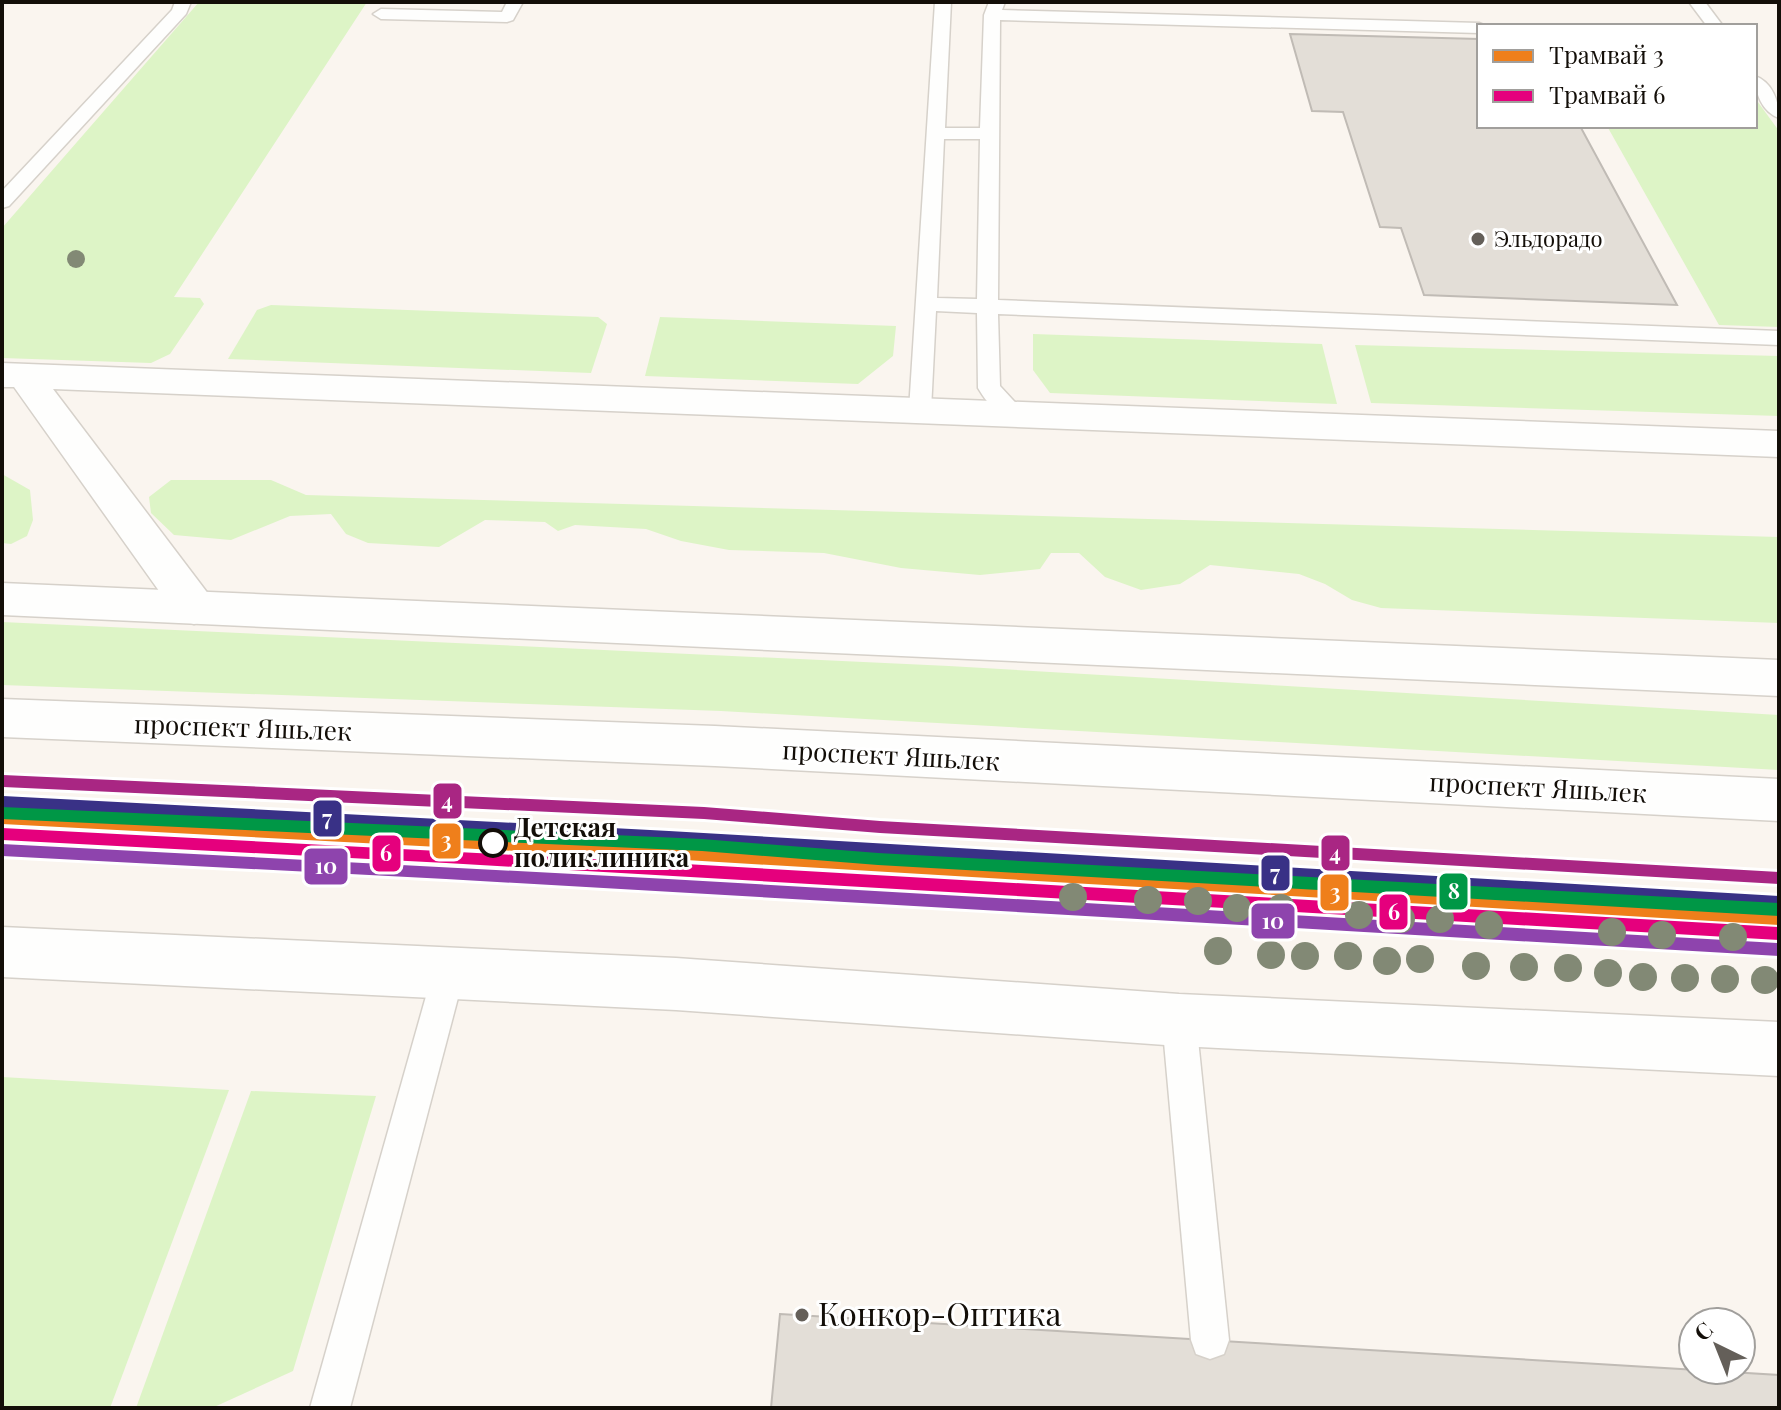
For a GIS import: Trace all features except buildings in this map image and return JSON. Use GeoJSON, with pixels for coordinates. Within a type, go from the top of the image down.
{"type":"FeatureCollection","features":[{"type":"Feature","properties":{"kind":"street"},"geometry":{"type":"LineString","coordinates":[[14,376],[1779,444]]}},
{"type":"Feature","properties":{"kind":"street"},"geometry":{"type":"LineString","coordinates":[[14,376],[194,607]]}},
{"type":"Feature","properties":{"kind":"street"},"geometry":{"type":"LineString","coordinates":[[2,599],[1779,678]]}},
{"type":"Feature","properties":{"kind":"street","name":"проспект Яшьлек"},"geometry":{"type":"LineString","coordinates":[[2,718],[715,746],[1779,800]]}},
{"type":"Feature","properties":{"kind":"street"},"geometry":{"type":"LineString","coordinates":[[2,952],[676,984],[1179,1020],[1779,1049]]}},
{"type":"Feature","properties":{"kind":"lane"},"geometry":{"type":"LineString","coordinates":[[2,202],[180,11],[183,2]]}},
{"type":"Feature","properties":{"kind":"lane"},"geometry":{"type":"LineString","coordinates":[[381,14],[507,17],[515,2]]}},
{"type":"Feature","properties":{"kind":"lane"},"geometry":{"type":"LineString","coordinates":[[920,410],[943,2]]}},
{"type":"Feature","properties":{"kind":"lane"},"geometry":{"type":"LineString","coordinates":[[1697,2],[1714,24]]}},
{"type":"Feature","properties":{"kind":"lane"},"geometry":{"type":"LineString","coordinates":[[1013,413],[989,388],[986,306],[994,8],[1477,28]]}},
{"type":"Feature","properties":{"kind":"lane"},"geometry":{"type":"LineString","coordinates":[[1757,84],[1779,113]]}},
{"type":"Feature","properties":{"kind":"lane"},"geometry":{"type":"LineString","coordinates":[[936,133],[989,134]]}},
{"type":"Feature","properties":{"kind":"lane"},"geometry":{"type":"LineString","coordinates":[[924,304],[1779,338]]}},
{"type":"Feature","properties":{"kind":"lane"},"geometry":{"type":"LineString","coordinates":[[330,1408],[448,975]]}},
{"type":"Feature","properties":{"kind":"lane"},"geometry":{"type":"LineString","coordinates":[[1179,1020],[1210,1340]]}},
{"type":"Feature","properties":{"kind":"green space"},"geometry":{"type":"Polygon","coordinates":[[[199,2],[367,2],[174,297],[200,298],[204,304],[170,354],[151,363],[2,358],[2,228],[199,2]]]}},
{"type":"Feature","properties":{"kind":"green space"},"geometry":{"type":"Polygon","coordinates":[[[1757,101],[1779,131],[1779,327],[1719,325],[1608,128],[1757,128],[1757,101]]]}},
{"type":"Feature","properties":{"kind":"green space"},"geometry":{"type":"Polygon","coordinates":[[[271,305],[598,317],[607,324],[591,373],[228,359],[257,310],[271,305]]]}},
{"type":"Feature","properties":{"kind":"green space"},"geometry":{"type":"Polygon","coordinates":[[[660,317],[896,326],[893,356],[858,384],[645,376],[660,317]]]}},
{"type":"Feature","properties":{"kind":"green space"},"geometry":{"type":"Polygon","coordinates":[[[1033,334],[1322,344],[1337,404],[1050,393],[1033,370],[1033,334]]]}},
{"type":"Feature","properties":{"kind":"green space"},"geometry":{"type":"Polygon","coordinates":[[[1355,345],[1779,356],[1779,416],[1371,403],[1355,345]]]}},
{"type":"Feature","properties":{"kind":"green space"},"geometry":{"type":"Polygon","coordinates":[[[2,474],[30,490],[33,520],[27,536],[11,544],[2,543],[2,474]]]}},
{"type":"Feature","properties":{"kind":"green space"},"geometry":{"type":"Polygon","coordinates":[[[171,480],[271,480],[306,495],[1779,537],[1779,623],[1381,608],[1352,600],[1325,584],[1299,574],[1210,565],[1180,584],[1141,590],[1105,577],[1079,553],[1051,553],[1040,569],[980,575],[901,568],[824,553],[729,550],[681,541],[646,529],[575,525],[558,531],[545,522],[485,520],[439,547],[368,543],[346,534],[331,514],[290,516],[231,540],[174,535],[151,513],[149,497],[171,480]]]}},
{"type":"Feature","properties":{"kind":"green space"},"geometry":{"type":"Polygon","coordinates":[[[2,622],[949,666],[1779,715],[1779,770],[721,711],[2,685],[2,622]]]}},
{"type":"Feature","properties":{"kind":"green space"},"geometry":{"type":"Polygon","coordinates":[[[2,1077],[229,1090],[110,1408],[2,1408],[2,1077]]]}},
{"type":"Feature","properties":{"kind":"green space"},"geometry":{"type":"Polygon","coordinates":[[[251,1091],[376,1096],[293,1371],[212,1408],[136,1408],[251,1091]]]}},
{"type":"Feature","properties":{"kind":"tram line","name":"3"},"geometry":{"type":"LineString","coordinates":[[2,818],[669,853],[1779,918]]}},
{"type":"Feature","properties":{"kind":"tram line","name":"6"},"geometry":{"type":"LineString","coordinates":[[2,834],[668,869],[1778,934]]}},
{"type":"Feature","properties":{"kind":"transit line","name":"4"},"geometry":{"type":"LineString","coordinates":[[3,781],[704,813],[880,827],[1779,878]]}},
{"type":"Feature","properties":{"kind":"transit line","name":"7"},"geometry":{"type":"LineString","coordinates":[[3,802],[669,837],[1779,902]]}},
{"type":"Feature","properties":{"kind":"transit line","name":"8"},"geometry":{"type":"LineString","coordinates":[[2,813],[702,845],[878,859],[1778,910]]}},
{"type":"Feature","properties":{"kind":"transit line","name":"10"},"geometry":{"type":"LineString","coordinates":[[2,850],[668,885],[1777,950]]}},
{"type":"Feature","properties":{"kind":"place","name":"Эльдорадо"},"geometry":{"type":"Point","coordinates":[1478,239]}},
{"type":"Feature","properties":{"kind":"place","name":"Детская поликлиника"},"geometry":{"type":"Point","coordinates":[493,843]}},
{"type":"Feature","properties":{"kind":"place","name":"Конкор-Оптика"},"geometry":{"type":"Point","coordinates":[802,1315]}}]}
